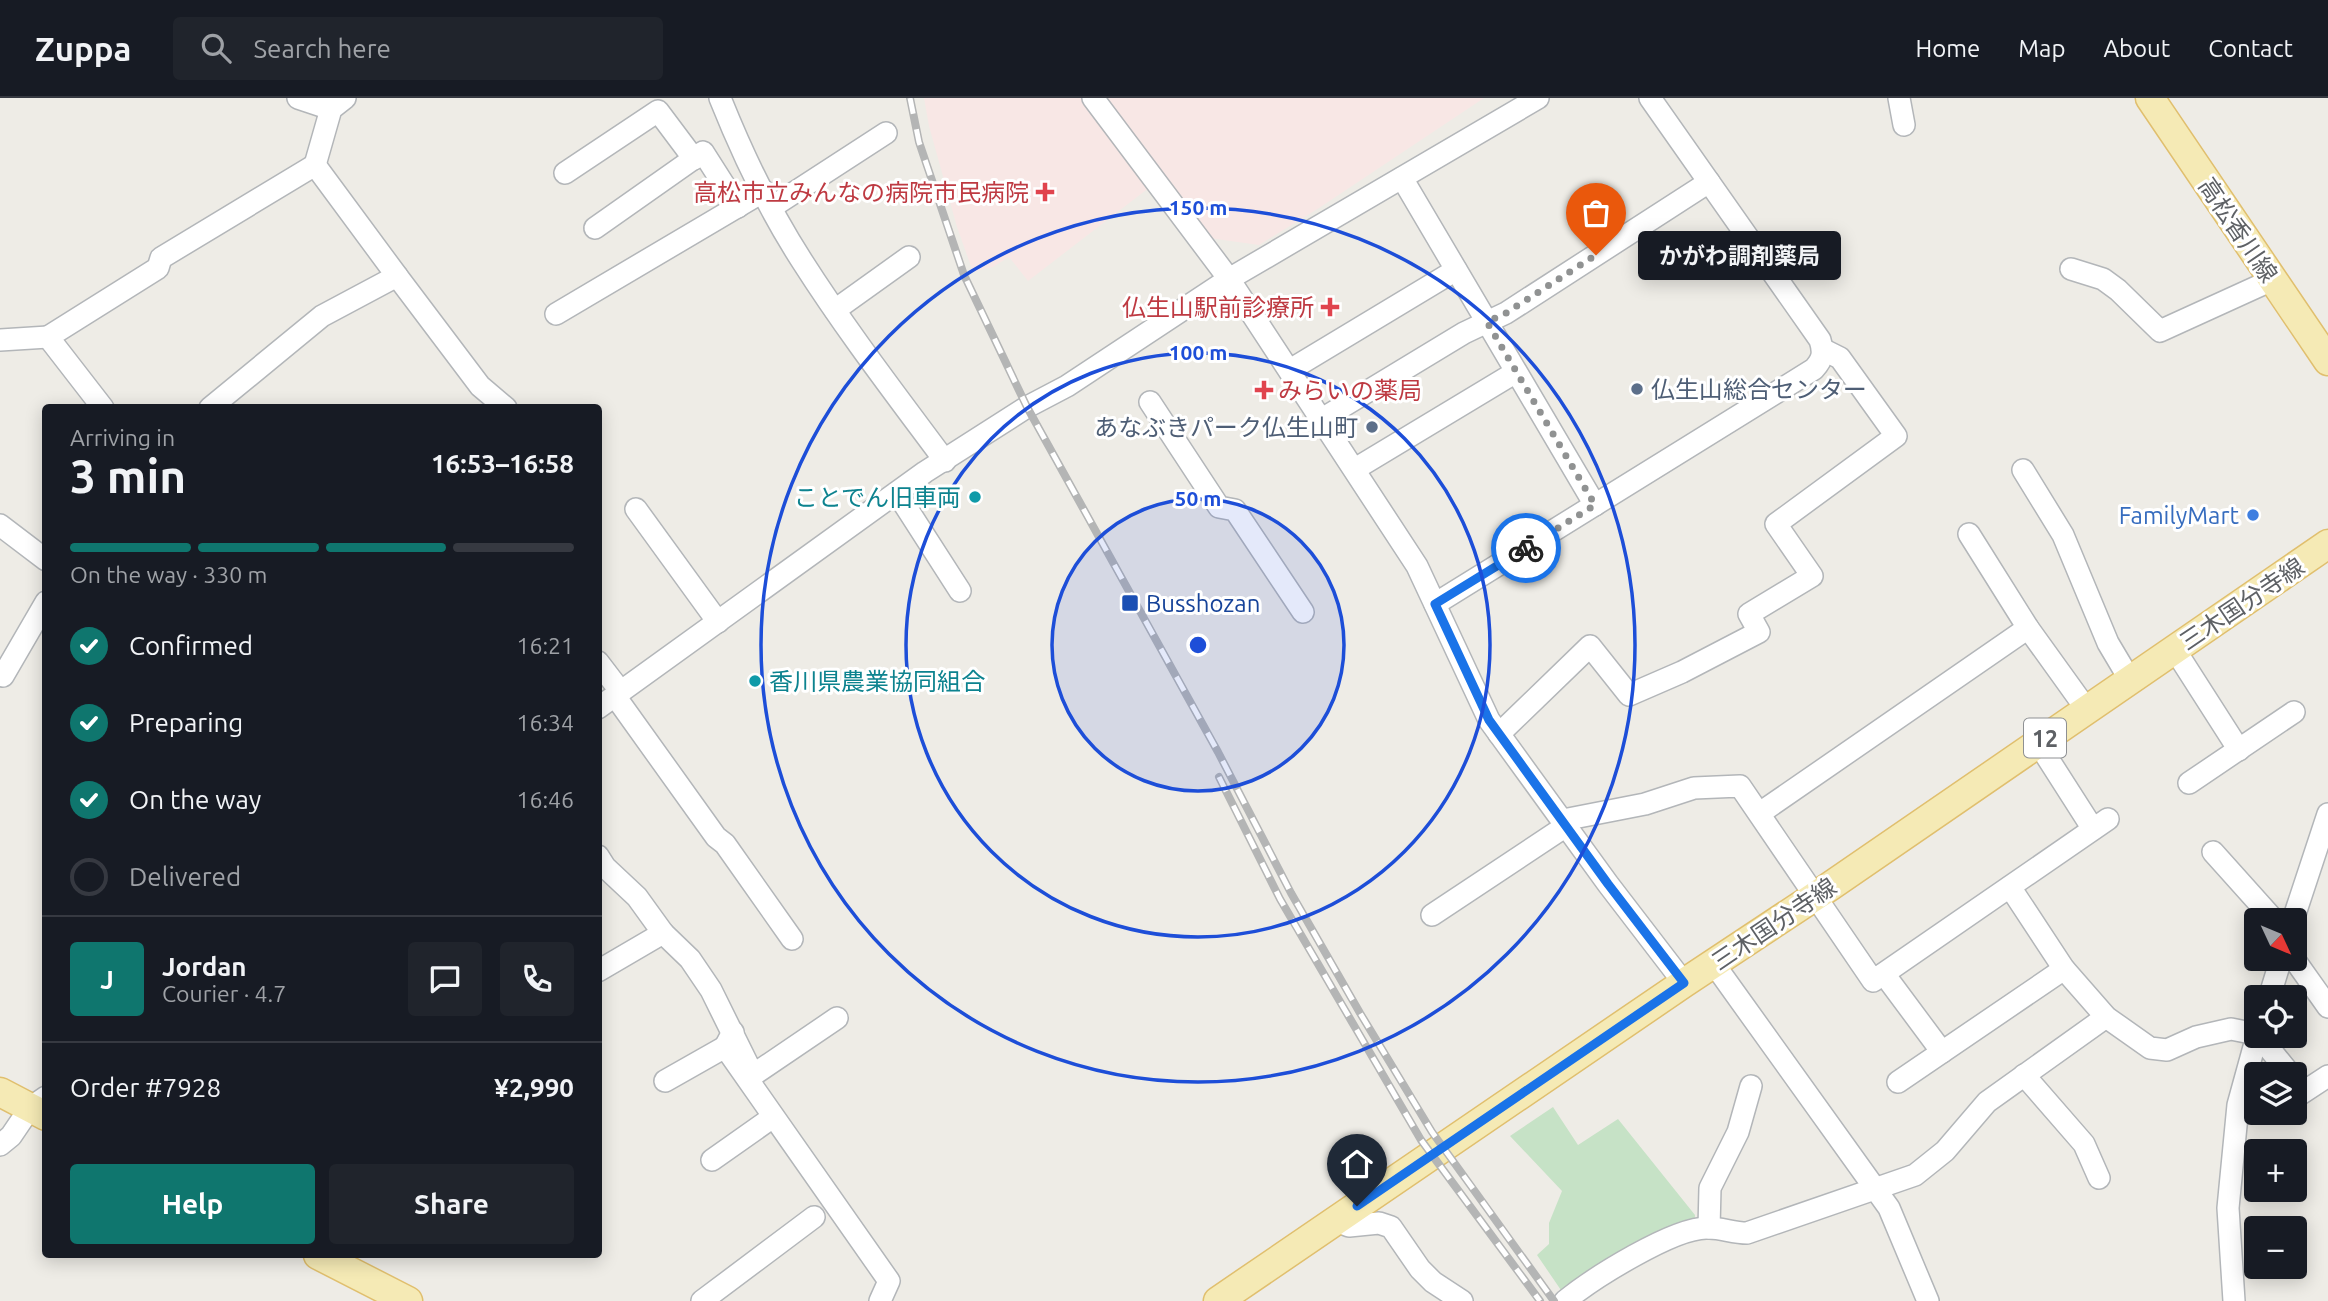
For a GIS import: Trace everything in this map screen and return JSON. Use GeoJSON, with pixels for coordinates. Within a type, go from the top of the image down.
{"type":"FeatureCollection","features":[{"type":"Feature","properties":{"kind":"main road","name":"高松香川線"},"geometry":{"type":"LineString","coordinates":[[2150,98],[2272,280],[2325,349]]}},
{"type":"Feature","properties":{"kind":"main road","name":"三木国分寺線"},"geometry":{"type":"LineString","coordinates":[[1218,1301],[2328,544]]}},
{"type":"Feature","properties":{"kind":"main road"},"geometry":{"type":"LineString","coordinates":[[0,1092],[40,1107]]}},
{"type":"Feature","properties":{"kind":"main road"},"geometry":{"type":"LineString","coordinates":[[322,1258],[367,1291],[408,1301]]}},
{"type":"Feature","properties":{"kind":"street"},"geometry":{"type":"LineString","coordinates":[[0,340],[48,337],[158,268],[161,258],[315,165],[338,103],[298,98]]}},
{"type":"Feature","properties":{"kind":"street"},"geometry":{"type":"LineString","coordinates":[[720,98],[733,130],[800,258],[945,461]]}},
{"type":"Feature","properties":{"kind":"street"},"geometry":{"type":"LineString","coordinates":[[1093,98],[1229,279],[1417,566],[1489,720],[1684,983]]}},
{"type":"Feature","properties":{"kind":"street"},"geometry":{"type":"LineString","coordinates":[[612,699],[897,493],[1027,407],[1067,386],[1229,279],[1538,98]]}},
{"type":"Feature","properties":{"kind":"street"},"geometry":{"type":"LineString","coordinates":[[1435,604],[1814,369],[1822,360],[1824,350],[1820,340],[1650,98]]}},
{"type":"Feature","properties":{"kind":"street"},"geometry":{"type":"LineString","coordinates":[[1899,98],[1904,125]]}},
{"type":"Feature","properties":{"kind":"street"},"geometry":{"type":"LineString","coordinates":[[565,173],[658,111],[694,159]]}},
{"type":"Feature","properties":{"kind":"street"},"geometry":{"type":"LineString","coordinates":[[556,314],[738,207],[768,199],[886,133]]}},
{"type":"Feature","properties":{"kind":"street"},"geometry":{"type":"LineString","coordinates":[[595,228],[703,152],[738,207]]}},
{"type":"Feature","properties":{"kind":"street"},"geometry":{"type":"LineString","coordinates":[[315,165],[480,386],[501,404]]}},
{"type":"Feature","properties":{"kind":"street"},"geometry":{"type":"LineString","coordinates":[[1402,178],[1595,505]]}},
{"type":"Feature","properties":{"kind":"street"},"geometry":{"type":"LineString","coordinates":[[1321,419],[1506,313],[1709,182]]}},
{"type":"Feature","properties":{"kind":"street"},"geometry":{"type":"LineString","coordinates":[[835,310],[909,257]]}},
{"type":"Feature","properties":{"kind":"street"},"geometry":{"type":"LineString","coordinates":[[2071,269],[2103,279],[2160,331],[2272,280]]}},
{"type":"Feature","properties":{"kind":"street"},"geometry":{"type":"LineString","coordinates":[[1290,370],[1456,270]]}},
{"type":"Feature","properties":{"kind":"street"},"geometry":{"type":"LineString","coordinates":[[215,404],[322,316],[397,276]]}},
{"type":"Feature","properties":{"kind":"street"},"geometry":{"type":"LineString","coordinates":[[48,337],[100,404]]}},
{"type":"Feature","properties":{"kind":"street"},"geometry":{"type":"LineString","coordinates":[[1499,734],[1590,646],[1629,695],[1682,672],[1759,632],[1749,614],[1812,576],[1776,524],[1896,436],[1840,358],[1824,350]]}},
{"type":"Feature","properties":{"kind":"street"},"geometry":{"type":"LineString","coordinates":[[1354,469],[1516,372]]}},
{"type":"Feature","properties":{"kind":"street"},"geometry":{"type":"LineString","coordinates":[[1150,402],[1219,508],[1235,510],[1303,612]]}},
{"type":"Feature","properties":{"kind":"street"},"geometry":{"type":"LineString","coordinates":[[2023,470],[2063,535],[2108,643],[2130,680]]}},
{"type":"Feature","properties":{"kind":"street"},"geometry":{"type":"LineString","coordinates":[[897,493],[960,591]]}},
{"type":"Feature","properties":{"kind":"street"},"geometry":{"type":"LineString","coordinates":[[636,509],[718,622]]}},
{"type":"Feature","properties":{"kind":"street"},"geometry":{"type":"LineString","coordinates":[[0,525],[42,551]]}},
{"type":"Feature","properties":{"kind":"street"},"geometry":{"type":"LineString","coordinates":[[1969,534],[2028,628],[2087,710]]}},
{"type":"Feature","properties":{"kind":"street"},"geometry":{"type":"LineString","coordinates":[[3,676],[42,609]]}},
{"type":"Feature","properties":{"kind":"street"},"geometry":{"type":"LineString","coordinates":[[1760,813],[2028,628]]}},
{"type":"Feature","properties":{"kind":"street"},"geometry":{"type":"LineString","coordinates":[[2175,650],[2239,750]]}},
{"type":"Feature","properties":{"kind":"street"},"geometry":{"type":"LineString","coordinates":[[602,673],[612,699],[716,837],[725,844],[792,939]]}},
{"type":"Feature","properties":{"kind":"street"},"geometry":{"type":"LineString","coordinates":[[2189,783],[2294,712]]}},
{"type":"Feature","properties":{"kind":"street"},"geometry":{"type":"LineString","coordinates":[[1432,915],[1564,823],[1645,804],[1694,788],[1740,786],[1873,981],[2101,824],[2038,743]]}},
{"type":"Feature","properties":{"kind":"street"},"geometry":{"type":"LineString","coordinates":[[2296,908],[2328,814]]}},
{"type":"Feature","properties":{"kind":"street"},"geometry":{"type":"LineString","coordinates":[[2213,852],[2263,908]]}},
{"type":"Feature","properties":{"kind":"street"},"geometry":{"type":"LineString","coordinates":[[602,863],[637,897],[663,933],[690,959],[712,990],[729,1040],[773,1117],[835,1200],[889,1281],[880,1301]]}},
{"type":"Feature","properties":{"kind":"street"},"geometry":{"type":"LineString","coordinates":[[2010,887],[2064,969],[2106,1017],[2150,1048],[2166,1050],[2196,1037],[2231,1029],[2244,1032]]}},
{"type":"Feature","properties":{"kind":"street"},"geometry":{"type":"LineString","coordinates":[[602,969],[663,933]]}},
{"type":"Feature","properties":{"kind":"street"},"geometry":{"type":"LineString","coordinates":[[1714,964],[1878,1190],[1895,1218],[1928,1301]]}},
{"type":"Feature","properties":{"kind":"street"},"geometry":{"type":"LineString","coordinates":[[1898,1082],[2064,969]]}},
{"type":"Feature","properties":{"kind":"street"},"geometry":{"type":"LineString","coordinates":[[2303,971],[2326,1001]]}},
{"type":"Feature","properties":{"kind":"street"},"geometry":{"type":"LineString","coordinates":[[1884,974],[1942,1052]]}},
{"type":"Feature","properties":{"kind":"street"},"geometry":{"type":"LineString","coordinates":[[1564,1301],[1588,1283],[1657,1244],[1709,1228],[1747,1233],[1878,1190],[1915,1175],[1932,1163],[1987,1102],[2106,1017]]}},
{"type":"Feature","properties":{"kind":"street"},"geometry":{"type":"LineString","coordinates":[[729,1040],[753,1074],[837,1018]]}},
{"type":"Feature","properties":{"kind":"street"},"geometry":{"type":"LineString","coordinates":[[665,1081],[729,1040]]}},
{"type":"Feature","properties":{"kind":"street"},"geometry":{"type":"LineString","coordinates":[[2234,1301],[2228,1208],[2238,1105],[2253,1048]]}},
{"type":"Feature","properties":{"kind":"street"},"geometry":{"type":"LineString","coordinates":[[2268,1048],[2280,1062]]}},
{"type":"Feature","properties":{"kind":"street"},"geometry":{"type":"LineString","coordinates":[[2024,1075],[2084,1144],[2099,1178]]}},
{"type":"Feature","properties":{"kind":"street"},"geometry":{"type":"LineString","coordinates":[[2307,1090],[2328,1076]]}},
{"type":"Feature","properties":{"kind":"street"},"geometry":{"type":"LineString","coordinates":[[1709,1228],[1710,1188],[1738,1132],[1751,1086]]}},
{"type":"Feature","properties":{"kind":"street"},"geometry":{"type":"LineString","coordinates":[[0,1145],[40,1107]]}},
{"type":"Feature","properties":{"kind":"street"},"geometry":{"type":"LineString","coordinates":[[712,1160],[773,1117]]}},
{"type":"Feature","properties":{"kind":"street"},"geometry":{"type":"LineString","coordinates":[[704,1301],[814,1217]]}},
{"type":"Feature","properties":{"kind":"street"},"geometry":{"type":"LineString","coordinates":[[1336,1221],[1349,1226],[1379,1223],[1391,1227],[1420,1269],[1433,1282],[1462,1301]]}},
{"type":"Feature","properties":{"kind":"shaded area","name":"高松市立みんなの病院市民病院"},"geometry":{"type":"Polygon","coordinates":[[[924,98],[1484,98],[1259,245],[1209,238],[1163,177],[1028,281],[1009,257],[993,267],[973,272],[957,227],[924,98]]]}},
{"type":"Feature","properties":{"kind":"green space"},"geometry":{"type":"Polygon","coordinates":[[[1553,1107],[1578,1145],[1618,1119],[1695,1215],[1694,1227],[1565,1296],[1537,1255],[1549,1244],[1549,1223],[1562,1191],[1510,1136],[1553,1107]]]}},
{"type":"Feature","properties":{"kind":"railway"},"geometry":{"type":"LineString","coordinates":[[910,98],[919,142],[964,275],[1027,407],[1218,752],[1291,893],[1360,1013],[1432,1132],[1554,1301]]}},
{"type":"Feature","properties":{"kind":"railway"},"geometry":{"type":"LineString","coordinates":[[1219,777],[1280,899],[1421,1140],[1540,1301]]}},
{"type":"Feature","properties":{"kind":"way so far"},"geometry":{"type":"LineString","coordinates":[[1526,548],[1595,505],[1487,322],[1506,313],[1596,255]]}},
{"type":"Feature","properties":{"kind":"place","name":"高松市立みんなの病院市民病院"},"geometry":{"type":"Point","coordinates":[1045,192]}},
{"type":"Feature","properties":{"kind":"place","name":"かがわ調剤薬局"},"geometry":{"type":"Point","coordinates":[1596,255]}},
{"type":"Feature","properties":{"kind":"place","name":"仏生山駅前診療所"},"geometry":{"type":"Point","coordinates":[1330,307]}},
{"type":"Feature","properties":{"kind":"place","name":"仏生山総合センター"},"geometry":{"type":"Point","coordinates":[1637,389]}},
{"type":"Feature","properties":{"kind":"place","name":"みらいの薬局"},"geometry":{"type":"Point","coordinates":[1264,390]}},
{"type":"Feature","properties":{"kind":"place","name":"あなぶきパーク仏生山町"},"geometry":{"type":"Point","coordinates":[1372,427]}},
{"type":"Feature","properties":{"kind":"place","name":"ことでん旧車両"},"geometry":{"type":"Point","coordinates":[975,497]}},
{"type":"Feature","properties":{"kind":"place","name":"FamilyMart"},"geometry":{"type":"Point","coordinates":[2253,515]}},
{"type":"Feature","properties":{"kind":"place","name":"Busshozan"},"geometry":{"type":"Point","coordinates":[1130,603]}},
{"type":"Feature","properties":{"kind":"place","name":"香川県農業協同組合"},"geometry":{"type":"Point","coordinates":[755,681]}},
{"type":"Feature","properties":{"kind":"route"},"geometry":{"type":"LineString","coordinates":[[1357,1206],[1684,983],[1489,720],[1435,604],[1526,548]]}}]}
